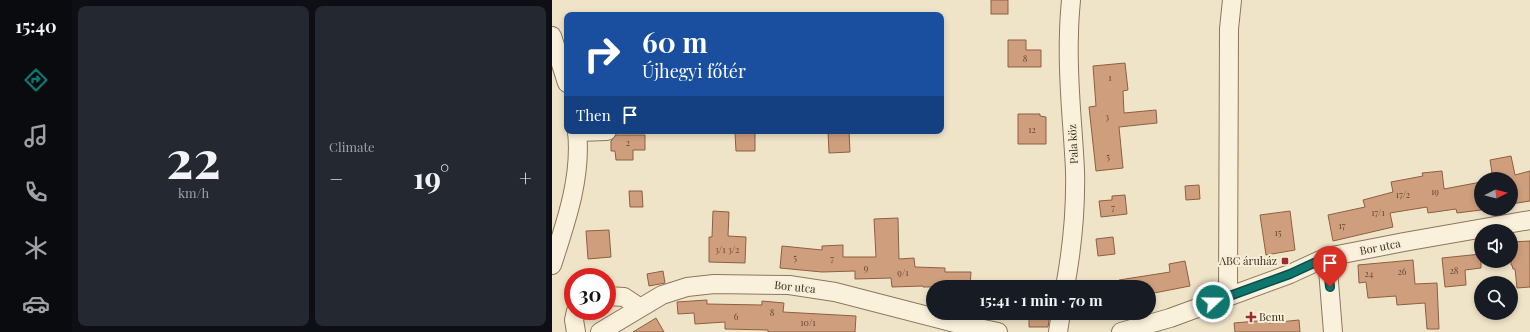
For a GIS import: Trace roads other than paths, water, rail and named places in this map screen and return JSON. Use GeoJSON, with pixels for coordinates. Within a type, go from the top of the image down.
{"type":"FeatureCollection","features":[{"type":"Feature","properties":{"kind":"street","name":"Pala köz"},"geometry":{"type":"LineString","coordinates":[[1066,280],[1070,261],[1074,218],[1075,172],[1068,34],[1072,0]]}},
{"type":"Feature","properties":{"kind":"street"},"geometry":{"type":"LineString","coordinates":[[1228,296],[1229,29],[1232,0]]}},
{"type":"Feature","properties":{"kind":"street"},"geometry":{"type":"LineString","coordinates":[[552,36],[564,74]]}},
{"type":"Feature","properties":{"kind":"street"},"geometry":{"type":"LineString","coordinates":[[552,265],[566,221],[577,174],[577,134]]}},
{"type":"Feature","properties":{"kind":"street","name":"Bor utca"},"geometry":{"type":"LineString","coordinates":[[1121,332],[1170,318],[1290,274],[1327,257],[1530,220]]}},
{"type":"Feature","properties":{"kind":"street"},"geometry":{"type":"LineString","coordinates":[[1327,257],[1333,332]]}},
{"type":"Feature","properties":{"kind":"street","name":"Bor utca"},"geometry":{"type":"LineString","coordinates":[[600,332],[662,295],[687,288],[714,284],[789,285],[835,292],[998,332]]}},
{"type":"Feature","properties":{"kind":"street"},"geometry":{"type":"LineString","coordinates":[[616,297],[624,297],[640,307]]}},
{"type":"Feature","properties":{"kind":"street"},"geometry":{"type":"LineString","coordinates":[[574,320],[576,332]]}},
{"type":"Feature","properties":{"kind":"street"},"geometry":{"type":"LineString","coordinates":[[1058,332],[1060,320]]}},
{"type":"Feature","properties":{"kind":"place","name":"ABC áruház"},"geometry":{"type":"Point","coordinates":[1285,261]}},
{"type":"Feature","properties":{"kind":"place","name":"Benu"},"geometry":{"type":"Point","coordinates":[1251,317]}}]}
